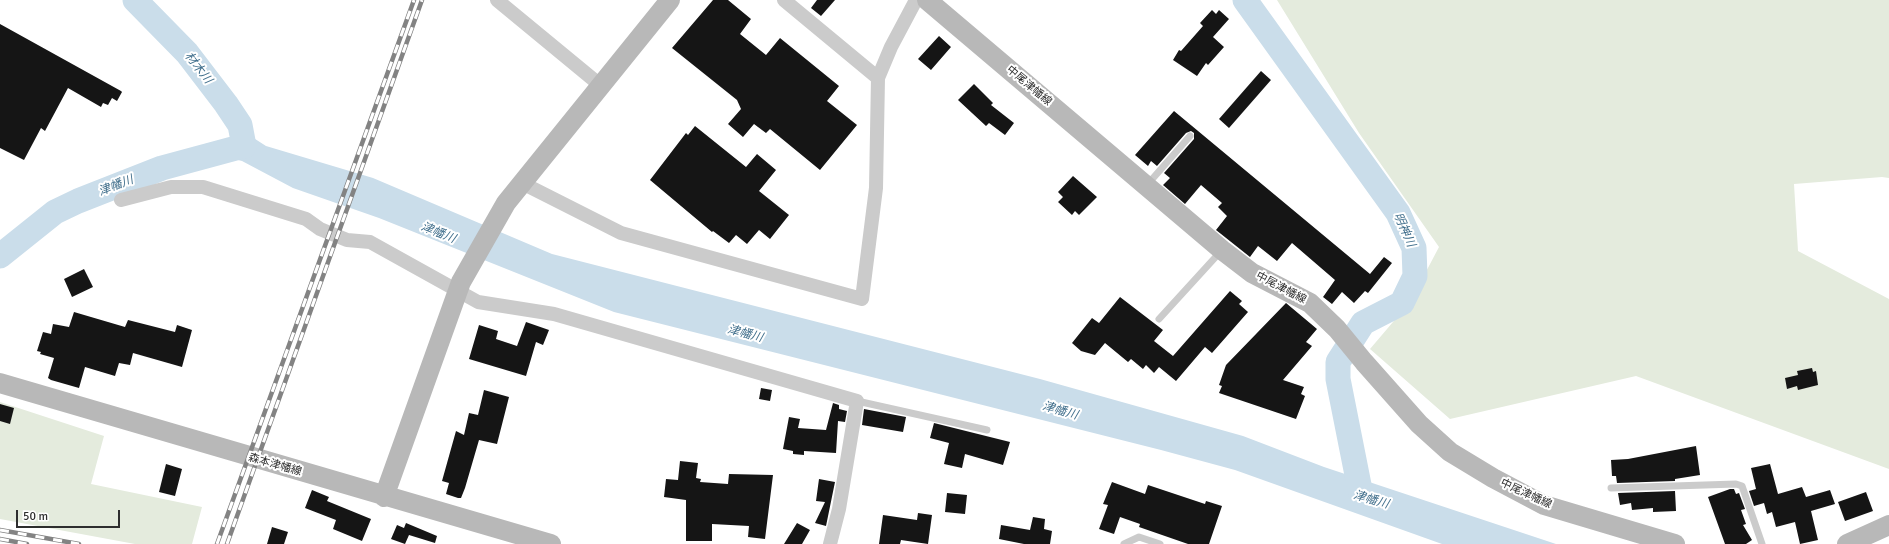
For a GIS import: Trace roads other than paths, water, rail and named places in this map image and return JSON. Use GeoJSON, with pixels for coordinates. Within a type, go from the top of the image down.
{"type":"FeatureCollection","features":[{"type":"Feature","properties":{"kind":"main road","name":"中尾津幡線"},"geometry":{"type":"LineString","coordinates":[[927,0],[1222,250],[1252,273],[1310,303],[1337,329],[1419,424],[1450,452],[1493,478],[1544,505],[1675,544]]}},
{"type":"Feature","properties":{"kind":"main road"},"geometry":{"type":"LineString","coordinates":[[384,497],[459,286],[506,203],[666,2]]}},
{"type":"Feature","properties":{"kind":"main road","name":"森本津幡線"},"geometry":{"type":"LineString","coordinates":[[0,383],[384,497],[551,544]]}},
{"type":"Feature","properties":{"kind":"main road"},"geometry":{"type":"LineString","coordinates":[[1847,544],[1889,525]]}},
{"type":"Feature","properties":{"kind":"street"},"geometry":{"type":"LineString","coordinates":[[498,0],[600,86]]}},
{"type":"Feature","properties":{"kind":"street"},"geometry":{"type":"LineString","coordinates":[[784,0],[878,78]]}},
{"type":"Feature","properties":{"kind":"street"},"geometry":{"type":"LineString","coordinates":[[522,183],[621,233],[862,299],[876,188],[878,78],[891,47],[916,0]]}},
{"type":"Feature","properties":{"kind":"street"},"geometry":{"type":"LineString","coordinates":[[121,200],[171,187],[203,187],[306,219],[320,229],[347,240],[370,242],[459,286],[478,302],[554,314],[857,401],[839,509],[830,544]]}},
{"type":"Feature","properties":{"kind":"lane"},"geometry":{"type":"LineString","coordinates":[[1147,185],[1190,136]]}},
{"type":"Feature","properties":{"kind":"lane"},"geometry":{"type":"LineString","coordinates":[[1159,319],[1222,250]]}},
{"type":"Feature","properties":{"kind":"lane"},"geometry":{"type":"LineString","coordinates":[[857,401],[988,430]]}},
{"type":"Feature","properties":{"kind":"lane"},"geometry":{"type":"LineString","coordinates":[[1611,488],[1736,484],[1742,486],[1762,544]]}},
{"type":"Feature","properties":{"kind":"lane"},"geometry":{"type":"LineString","coordinates":[[1124,544],[1139,538],[1160,544]]}},
{"type":"Feature","properties":{"kind":"water"},"geometry":{"type":"Polygon","coordinates":[[[240,125],[252,137],[266,146],[373,178],[552,254],[1040,379],[1243,436],[1324,467],[1556,544],[1442,544],[1235,470],[614,312],[379,218],[293,188],[242,161],[230,158],[203,157],[238,137],[240,125]]]}},
{"type":"Feature","properties":{"kind":"waterway","name":"材木川"},"geometry":{"type":"LineString","coordinates":[[135,0],[187,53],[226,104],[240,125],[244,146]]}},
{"type":"Feature","properties":{"kind":"waterway","name":"明神川"},"geometry":{"type":"LineString","coordinates":[[1245,0],[1398,213],[1414,248],[1415,276],[1402,303],[1363,323],[1338,362],[1338,379],[1361,495]]}},
{"type":"Feature","properties":{"kind":"waterway","name":"津幡川"},"geometry":{"type":"LineString","coordinates":[[0,256],[55,212],[78,201],[162,168],[236,148]]}},
{"type":"Feature","properties":{"kind":"railway"},"geometry":{"type":"LineString","coordinates":[[217,544],[414,0]]}},
{"type":"Feature","properties":{"kind":"railway"},"geometry":{"type":"LineString","coordinates":[[227,544],[422,0]]}},
{"type":"Feature","properties":{"kind":"railway"},"geometry":{"type":"LineString","coordinates":[[0,530],[79,544]]}},
{"type":"Feature","properties":{"kind":"railway"},"geometry":{"type":"LineString","coordinates":[[0,539],[27,544]]}}]}
